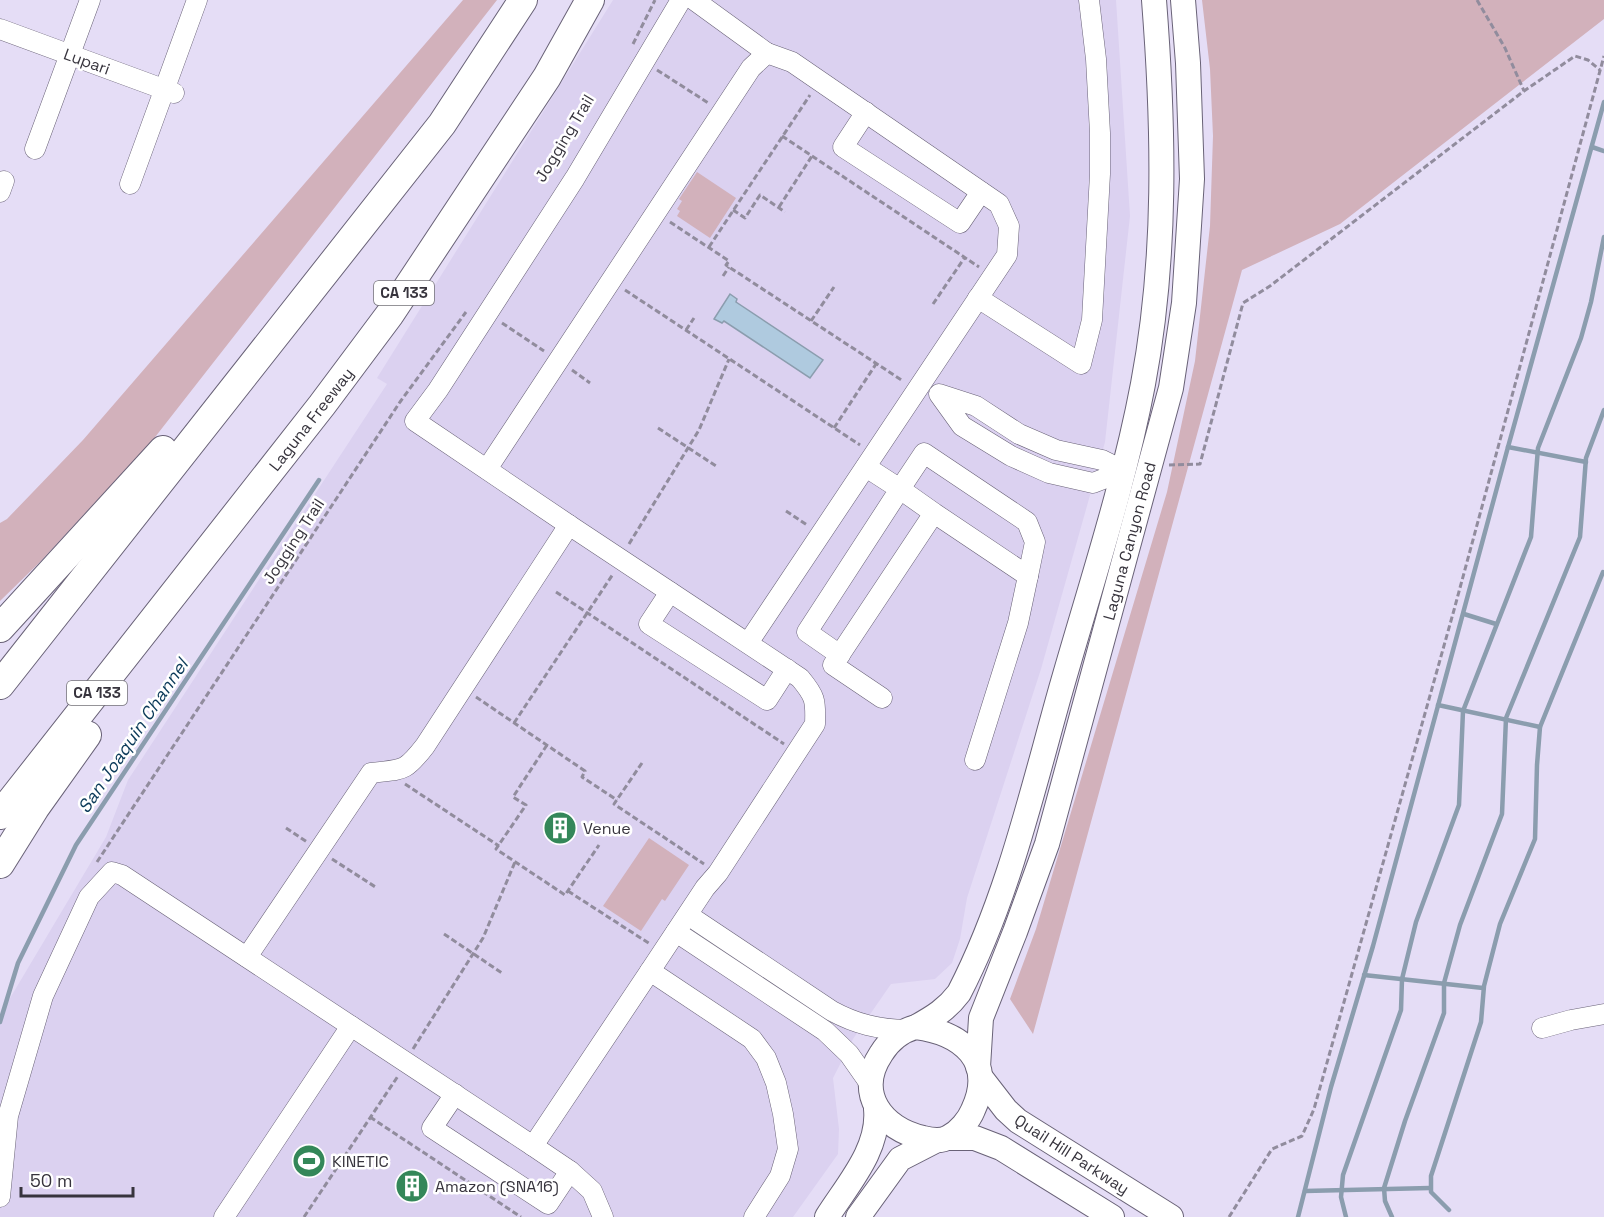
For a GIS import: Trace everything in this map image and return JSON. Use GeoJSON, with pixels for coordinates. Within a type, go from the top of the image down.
{"type":"FeatureCollection","features":[{"type":"Feature","properties":{"kind":"highway"},"geometry":{"type":"LineString","coordinates":[[0,685],[442,124],[523,0]]}},
{"type":"Feature","properties":{"kind":"highway","name":"Laguna Freeway"},"geometry":{"type":"LineString","coordinates":[[0,815],[322,405],[390,314],[547,77],[590,0]]}},
{"type":"Feature","properties":{"kind":"highway"},"geometry":{"type":"LineString","coordinates":[[0,628],[182,429],[293,285],[333,261]]}},
{"type":"Feature","properties":{"kind":"highway"},"geometry":{"type":"LineString","coordinates":[[0,864],[35,808],[150,646],[193,570]]}},
{"type":"Feature","properties":{"kind":"main road","name":"Laguna Canyon Road"},"geometry":{"type":"LineString","coordinates":[[910,1028],[938,1015],[952,1003],[959,993],[992,918],[1023,824],[1124,471],[1143,383],[1155,300],[1163,178],[1154,0]]}},
{"type":"Feature","properties":{"kind":"main road","name":"Laguna Canyon Road"},"geometry":{"type":"LineString","coordinates":[[980,1073],[981,1018],[1047,844],[1171,388],[1184,303],[1192,178],[1188,63],[1183,0]]}},
{"type":"Feature","properties":{"kind":"main road"},"geometry":{"type":"LineString","coordinates":[[1124,471],[1149,466]]}},
{"type":"Feature","properties":{"kind":"main road"},"geometry":{"type":"LineString","coordinates":[[827,1217],[869,1149],[876,1125],[876,1109],[870,1084],[874,1064],[886,1045],[910,1028],[936,1030],[953,1037],[966,1046],[980,1073],[978,1101],[972,1114],[942,1139],[900,1159],[858,1217]]}},
{"type":"Feature","properties":{"kind":"main road","name":"Quail Hill Parkway"},"geometry":{"type":"LineString","coordinates":[[980,1073],[1006,1110],[1018,1121],[1172,1217]]}},
{"type":"Feature","properties":{"kind":"main road"},"geometry":{"type":"LineString","coordinates":[[876,1109],[890,1124],[909,1135],[942,1139]]}},
{"type":"Feature","properties":{"kind":"main road","name":"Quail Hill Parkway"},"geometry":{"type":"LineString","coordinates":[[942,1139],[975,1138],[1001,1148],[1112,1217]]}},
{"type":"Feature","properties":{"kind":"street"},"geometry":{"type":"LineString","coordinates":[[35,149],[90,0]]}},
{"type":"Feature","properties":{"kind":"street"},"geometry":{"type":"LineString","coordinates":[[130,184],[169,91],[197,0]]}},
{"type":"Feature","properties":{"kind":"street"},"geometry":{"type":"LineString","coordinates":[[533,1146],[705,888],[718,873],[815,724],[816,710],[813,694],[800,678],[415,421],[479,309],[575,178],[637,57],[681,0]]}},
{"type":"Feature","properties":{"kind":"street"},"geometry":{"type":"LineString","coordinates":[[694,0],[766,53],[792,62],[999,204],[1009,226],[1007,255],[748,643]]}},
{"type":"Feature","properties":{"kind":"street"},"geometry":{"type":"LineString","coordinates":[[978,298],[1081,364],[1092,320],[1100,174],[1096,59],[1089,0]]}},
{"type":"Feature","properties":{"kind":"street","name":"Lupari"},"geometry":{"type":"LineString","coordinates":[[0,29],[169,91]]}},
{"type":"Feature","properties":{"kind":"street"},"geometry":{"type":"LineString","coordinates":[[487,469],[751,68],[766,53]]}},
{"type":"Feature","properties":{"kind":"street"},"geometry":{"type":"LineString","coordinates":[[866,112],[843,147],[960,224],[981,192]]}},
{"type":"Feature","properties":{"kind":"street"},"geometry":{"type":"LineString","coordinates":[[919,386],[976,406],[1019,434],[1056,450],[1102,460],[1124,471]]}},
{"type":"Feature","properties":{"kind":"street"},"geometry":{"type":"LineString","coordinates":[[840,655],[807,632],[924,453],[1027,522],[1035,542],[1028,576],[1014,634],[975,760]]}},
{"type":"Feature","properties":{"kind":"street"},"geometry":{"type":"LineString","coordinates":[[870,460],[900,489],[1028,576]]}},
{"type":"Feature","properties":{"kind":"street"},"geometry":{"type":"LineString","coordinates":[[882,698],[833,666],[934,513]]}},
{"type":"Feature","properties":{"kind":"street"},"geometry":{"type":"LineString","coordinates":[[247,957],[370,773],[403,769],[410,765],[569,525]]}},
{"type":"Feature","properties":{"kind":"street"},"geometry":{"type":"LineString","coordinates":[[670,592],[649,624],[767,700],[787,669]]}},
{"type":"Feature","properties":{"kind":"street"},"geometry":{"type":"LineString","coordinates":[[0,1197],[8,1116],[44,996],[89,897],[112,872],[122,875],[533,1146],[592,1191],[603,1217]]}},
{"type":"Feature","properties":{"kind":"street"},"geometry":{"type":"LineString","coordinates":[[688,915],[832,1011],[850,1020],[882,1029],[910,1028]]}},
{"type":"Feature","properties":{"kind":"street"},"geometry":{"type":"LineString","coordinates":[[676,933],[825,1031],[849,1053],[870,1084]]}},
{"type":"Feature","properties":{"kind":"street"},"geometry":{"type":"LineString","coordinates":[[650,971],[752,1039],[766,1059],[776,1083],[788,1149],[780,1176],[754,1217]]}},
{"type":"Feature","properties":{"kind":"street"},"geometry":{"type":"LineString","coordinates":[[1542,1028],[1604,1014]]}},
{"type":"Feature","properties":{"kind":"street"},"geometry":{"type":"LineString","coordinates":[[224,1217],[351,1026]]}},
{"type":"Feature","properties":{"kind":"street"},"geometry":{"type":"LineString","coordinates":[[455,1094],[432,1128],[548,1204],[570,1172]]}},
{"type":"Feature","properties":{"kind":"path"},"geometry":{"type":"LineString","coordinates":[[655,0],[637,57],[712,106],[723,110]]}},
{"type":"Feature","properties":{"kind":"path"},"geometry":{"type":"LineString","coordinates":[[1478,0],[1505,48],[1524,91]]}},
{"type":"Feature","properties":{"kind":"path"},"geometry":{"type":"LineString","coordinates":[[1149,466],[1200,464],[1243,303],[1270,286],[1524,91],[1575,56],[1588,60],[1600,70]]}},
{"type":"Feature","properties":{"kind":"path"},"geometry":{"type":"LineString","coordinates":[[1229,1217],[1272,1149],[1302,1136],[1314,1108],[1454,610],[1604,56]]}},
{"type":"Feature","properties":{"kind":"path"},"geometry":{"type":"LineString","coordinates":[[709,247],[819,81]]}},
{"type":"Feature","properties":{"kind":"path"},"geometry":{"type":"LineString","coordinates":[[782,136],[993,276]]}},
{"type":"Feature","properties":{"kind":"path"},"geometry":{"type":"LineString","coordinates":[[778,207],[813,156]]}},
{"type":"Feature","properties":{"kind":"path"},"geometry":{"type":"LineString","coordinates":[[733,210],[745,218],[760,195],[785,212]]}},
{"type":"Feature","properties":{"kind":"path"},"geometry":{"type":"LineString","coordinates":[[656,213],[729,261],[726,266],[876,364],[919,386]]}},
{"type":"Feature","properties":{"kind":"path"},"geometry":{"type":"LineString","coordinates":[[933,304],[964,257]]}},
{"type":"Feature","properties":{"kind":"path"},"geometry":{"type":"LineString","coordinates":[[723,276],[729,267]]}},
{"type":"Feature","properties":{"kind":"path"},"geometry":{"type":"LineString","coordinates":[[611,281],[834,428],[870,460]]}},
{"type":"Feature","properties":{"kind":"path"},"geometry":{"type":"LineString","coordinates":[[811,321],[834,287]]}},
{"type":"Feature","properties":{"kind":"path"},"geometry":{"type":"LineString","coordinates":[[479,309],[590,383]]}},
{"type":"Feature","properties":{"kind":"path","name":"Jogging Trail"},"geometry":{"type":"LineString","coordinates":[[96,863],[399,402],[479,309]]}},
{"type":"Feature","properties":{"kind":"path"},"geometry":{"type":"LineString","coordinates":[[686,330],[694,318]]}},
{"type":"Feature","properties":{"kind":"path"},"geometry":{"type":"LineString","coordinates":[[514,723],[587,613],[699,430],[729,359]]}},
{"type":"Feature","properties":{"kind":"path"},"geometry":{"type":"LineString","coordinates":[[834,428],[876,364]]}},
{"type":"Feature","properties":{"kind":"path"},"geometry":{"type":"LineString","coordinates":[[658,428],[716,466]]}},
{"type":"Feature","properties":{"kind":"path"},"geometry":{"type":"LineString","coordinates":[[786,511],[821,534]]}},
{"type":"Feature","properties":{"kind":"path"},"geometry":{"type":"LineString","coordinates":[[556,592],[797,752]]}},
{"type":"Feature","properties":{"kind":"path"},"geometry":{"type":"LineString","coordinates":[[462,688],[585,771],[582,777],[616,800]]}},
{"type":"Feature","properties":{"kind":"path"},"geometry":{"type":"LineString","coordinates":[[547,745],[513,797],[526,805],[496,849],[566,895],[599,845]]}},
{"type":"Feature","properties":{"kind":"path"},"geometry":{"type":"LineString","coordinates":[[642,763],[614,804],[718,873]]}},
{"type":"Feature","properties":{"kind":"path"},"geometry":{"type":"LineString","coordinates":[[386,771],[499,846]]}},
{"type":"Feature","properties":{"kind":"path"},"geometry":{"type":"LineString","coordinates":[[304,1217],[406,1063],[483,938],[515,862]]}},
{"type":"Feature","properties":{"kind":"path"},"geometry":{"type":"LineString","coordinates":[[568,891],[663,953]]}},
{"type":"Feature","properties":{"kind":"path"},"geometry":{"type":"LineString","coordinates":[[444,934],[502,973]]}},
{"type":"Feature","properties":{"kind":"path"},"geometry":{"type":"LineString","coordinates":[[370,1117],[520,1217]]}},
{"type":"Feature","properties":{"kind":"shaded area"},"geometry":{"type":"Polygon","coordinates":[[[463,0],[497,0],[152,441],[40,562],[0,601],[0,523],[7,519],[83,440],[463,0]]]}},
{"type":"Feature","properties":{"kind":"shaded area"},"geometry":{"type":"Polygon","coordinates":[[[613,0],[1116,0],[1130,216],[1105,442],[1041,669],[967,898],[960,939],[952,963],[935,979],[891,984],[853,1039],[833,1078],[839,1129],[838,1154],[793,1217],[0,1217],[0,1015],[106,837],[128,780],[387,384],[377,378],[613,0]]]}},
{"type":"Feature","properties":{"kind":"shaded area"},"geometry":{"type":"Polygon","coordinates":[[[1202,0],[1604,0],[1604,19],[1340,224],[1242,270],[1033,1034],[1010,999],[1036,929],[1167,492],[1195,361],[1210,226],[1213,136],[1210,69],[1202,0]]]}},
{"type":"Feature","properties":{"kind":"shaded area"},"geometry":{"type":"Polygon","coordinates":[[[697,172],[736,198],[710,238],[677,216],[680,211],[677,209],[682,201],[679,199],[697,172]]]}},
{"type":"Feature","properties":{"kind":"shaded area"},"geometry":{"type":"Polygon","coordinates":[[[649,838],[689,865],[665,901],[662,899],[641,931],[603,906],[649,838]]]}},
{"type":"Feature","properties":{"kind":"water"},"geometry":{"type":"Polygon","coordinates":[[[730,294],[737,299],[736,302],[823,360],[810,378],[724,321],[722,323],[714,319],[730,294]]]}},
{"type":"Feature","properties":{"kind":"waterway"},"geometry":{"type":"LineString","coordinates":[[1298,1217],[1331,1087],[1373,946],[1604,102]]}},
{"type":"Feature","properties":{"kind":"waterway"},"geometry":{"type":"LineString","coordinates":[[1592,147],[1604,151]]}},
{"type":"Feature","properties":{"kind":"waterway"},"geometry":{"type":"LineString","coordinates":[[1346,1217],[1341,1197],[1343,1175],[1401,1010],[1402,979],[1416,922],[1459,805],[1463,711],[1531,537],[1538,448],[1581,338],[1604,237]]}},
{"type":"Feature","properties":{"kind":"waterway"},"geometry":{"type":"LineString","coordinates":[[1392,1217],[1385,1201],[1384,1188],[1405,1121],[1444,1013],[1444,983],[1460,925],[1502,814],[1506,718],[1580,537],[1586,458],[1604,410]]}},
{"type":"Feature","properties":{"kind":"waterway"},"geometry":{"type":"LineString","coordinates":[[1508,447],[1586,462]]}},
{"type":"Feature","properties":{"kind":"waterway","name":"San Joaquin Channel"},"geometry":{"type":"LineString","coordinates":[[0,1022],[18,963],[76,845],[319,480]]}},
{"type":"Feature","properties":{"kind":"waterway"},"geometry":{"type":"LineString","coordinates":[[1449,1210],[1431,1192],[1431,1176],[1481,1022],[1484,986],[1500,924],[1535,839],[1540,727],[1603,572]]}},
{"type":"Feature","properties":{"kind":"waterway"},"geometry":{"type":"LineString","coordinates":[[1464,614],[1496,624]]}},
{"type":"Feature","properties":{"kind":"waterway"},"geometry":{"type":"LineString","coordinates":[[1438,705],[1540,727]]}},
{"type":"Feature","properties":{"kind":"waterway"},"geometry":{"type":"LineString","coordinates":[[1364,975],[1483,988]]}},
{"type":"Feature","properties":{"kind":"waterway"},"geometry":{"type":"LineString","coordinates":[[1305,1191],[1430,1188]]}},
{"type":"Feature","properties":{"kind":"place","name":"Venue"},"geometry":{"type":"Point","coordinates":[560,828]}},
{"type":"Feature","properties":{"kind":"place","name":"KINETIC"},"geometry":{"type":"Point","coordinates":[309,1161]}},
{"type":"Feature","properties":{"kind":"place","name":"Amazon (SNA16)"},"geometry":{"type":"Point","coordinates":[412,1186]}}]}
